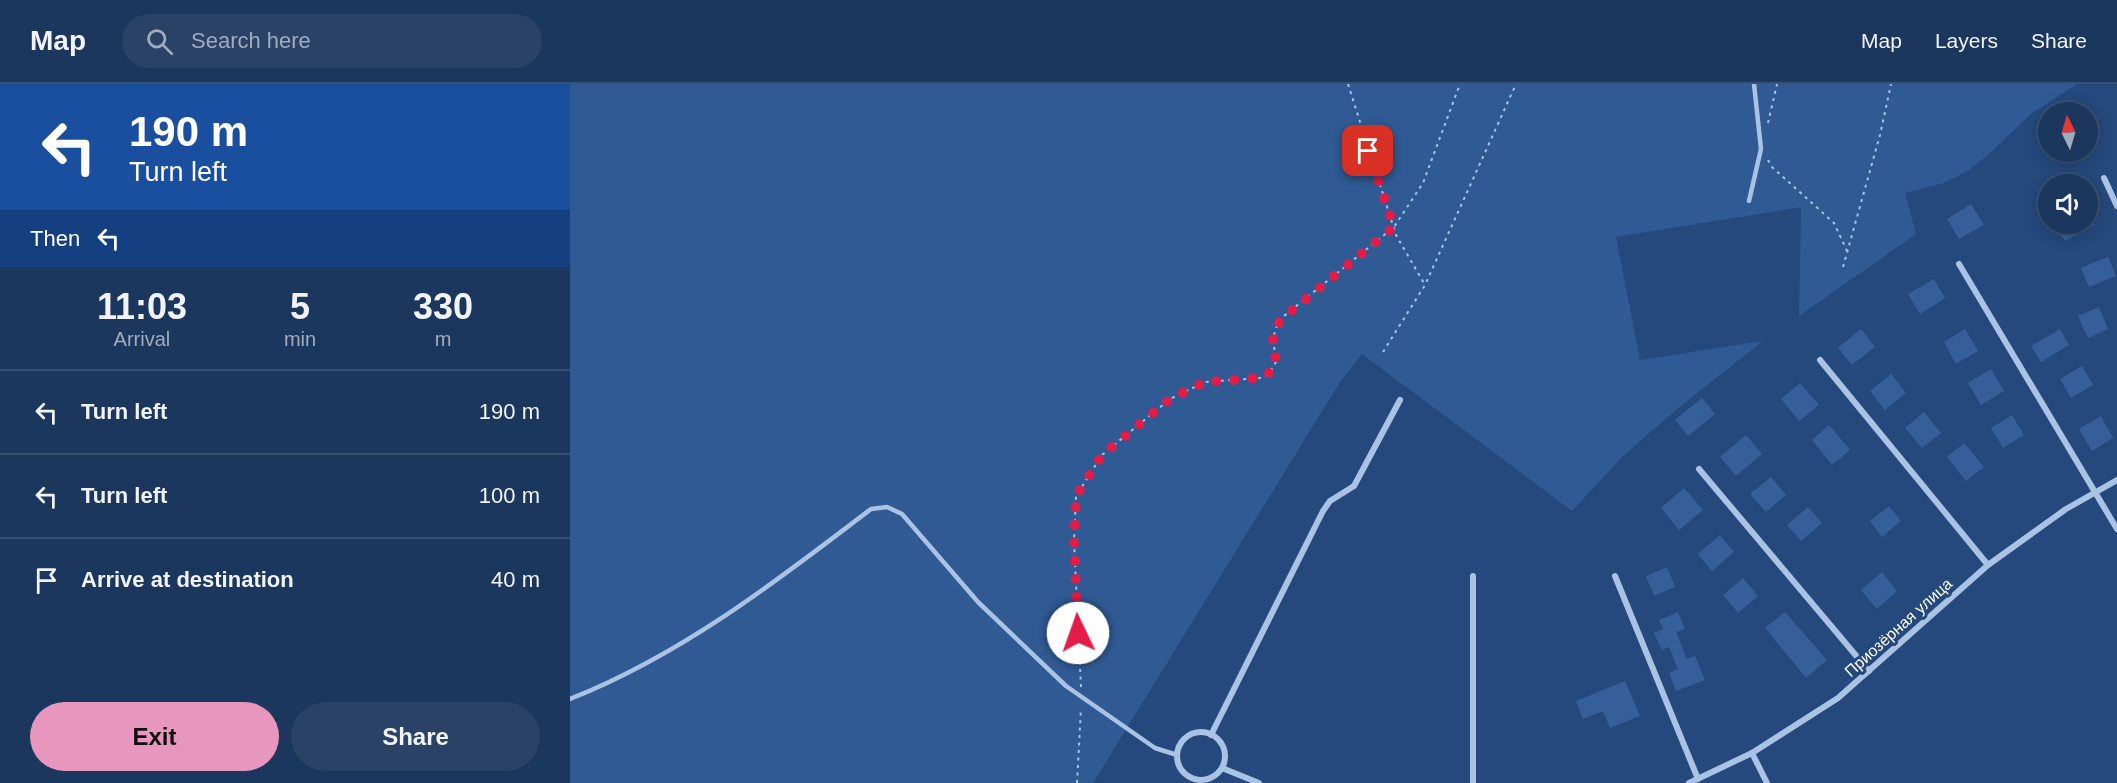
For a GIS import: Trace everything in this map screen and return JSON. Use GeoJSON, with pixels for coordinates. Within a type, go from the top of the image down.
{"type":"FeatureCollection","features":[{"type":"Feature","properties":{"kind":"street"},"geometry":{"type":"LineString","coordinates":[[2104,178],[2117,206]]}},
{"type":"Feature","properties":{"kind":"street"},"geometry":{"type":"LineString","coordinates":[[1959,264],[2117,529]]}},
{"type":"Feature","properties":{"kind":"street"},"geometry":{"type":"LineString","coordinates":[[1820,360],[1988,566]]}},
{"type":"Feature","properties":{"kind":"street"},"geometry":{"type":"LineString","coordinates":[[1211,735],[1323,511],[1330,501],[1354,486],[1400,400]]}},
{"type":"Feature","properties":{"kind":"street"},"geometry":{"type":"LineString","coordinates":[[1699,470],[1869,671]]}},
{"type":"Feature","properties":{"kind":"street","name":"Приозёрная улица"},"geometry":{"type":"LineString","coordinates":[[1689,783],[1752,753],[1838,698],[1988,566],[2066,509],[2117,480]]}},
{"type":"Feature","properties":{"kind":"street"},"geometry":{"type":"LineString","coordinates":[[1473,576],[1473,783]]}},
{"type":"Feature","properties":{"kind":"street"},"geometry":{"type":"LineString","coordinates":[[1615,576],[1698,779]]}},
{"type":"Feature","properties":{"kind":"street"},"geometry":{"type":"LineString","coordinates":[[1192,734],[1211,735],[1217,738],[1224,749],[1225,762],[1222,768],[1218,774],[1208,780],[1187,780],[1180,768],[1177,755],[1182,742],[1192,734]]}},
{"type":"Feature","properties":{"kind":"street"},"geometry":{"type":"LineString","coordinates":[[1752,753],[1767,783]]}},
{"type":"Feature","properties":{"kind":"street"},"geometry":{"type":"LineString","coordinates":[[1222,768],[1259,783]]}},
{"type":"Feature","properties":{"kind":"lane"},"geometry":{"type":"LineString","coordinates":[[1749,201],[1761,149],[1754,84]]}},
{"type":"Feature","properties":{"kind":"lane"},"geometry":{"type":"LineString","coordinates":[[570,699],[598,688],[701,632],[789,572],[872,509],[887,507],[903,514],[978,602],[1066,686],[1155,748],[1177,755]]}},
{"type":"Feature","properties":{"kind":"path"},"geometry":{"type":"LineString","coordinates":[[1348,84],[1396,235],[1425,285]]}},
{"type":"Feature","properties":{"kind":"path"},"geometry":{"type":"LineString","coordinates":[[1077,783],[1082,697],[1074,542],[1076,496],[1102,455],[1170,399],[1205,382],[1260,378],[1269,373],[1276,362],[1273,339],[1280,320],[1394,227],[1423,183],[1460,84]]}},
{"type":"Feature","properties":{"kind":"path"},"geometry":{"type":"LineString","coordinates":[[1383,352],[1425,285],[1516,84]]}},
{"type":"Feature","properties":{"kind":"path"},"geometry":{"type":"LineString","coordinates":[[1767,127],[1777,84]]}},
{"type":"Feature","properties":{"kind":"path"},"geometry":{"type":"LineString","coordinates":[[1843,267],[1880,135],[1891,84]]}},
{"type":"Feature","properties":{"kind":"path"},"geometry":{"type":"LineString","coordinates":[[1761,149],[1772,167],[1834,223],[1847,251]]}},
{"type":"Feature","properties":{"kind":"shaded area"},"geometry":{"type":"Polygon","coordinates":[[[570,84],[2077,84],[2049,102],[2038,102],[2038,109],[1968,171],[1944,183],[1905,193],[1916,234],[1799,316],[1801,207],[1616,237],[1640,360],[1763,341],[1682,405],[1624,455],[1572,511],[1362,354],[1340,382],[1093,783],[570,783],[570,84]]]}},
{"type":"Feature","properties":{"kind":"building"},"geometry":{"type":"Polygon","coordinates":[[[1971,204],[1984,225],[1959,239],[1947,219],[1971,204]]]}},
{"type":"Feature","properties":{"kind":"building"},"geometry":{"type":"Polygon","coordinates":[[[2060,234],[2078,234],[2065,241],[2060,234]]]}},
{"type":"Feature","properties":{"kind":"building"},"geometry":{"type":"Polygon","coordinates":[[[2108,257],[2116,276],[2089,287],[2081,268],[2108,257]]]}},
{"type":"Feature","properties":{"kind":"building"},"geometry":{"type":"Polygon","coordinates":[[[1934,279],[1945,298],[1920,314],[1908,294],[1934,279]]]}},
{"type":"Feature","properties":{"kind":"building"},"geometry":{"type":"Polygon","coordinates":[[[2099,307],[2108,329],[2088,338],[2078,316],[2099,307]]]}},
{"type":"Feature","properties":{"kind":"building"},"geometry":{"type":"Polygon","coordinates":[[[1861,329],[1875,347],[1852,365],[1838,348],[1861,329]]]}},
{"type":"Feature","properties":{"kind":"building"},"geometry":{"type":"Polygon","coordinates":[[[1965,329],[1978,351],[1956,364],[1944,342],[1965,329]]]}},
{"type":"Feature","properties":{"kind":"building"},"geometry":{"type":"Polygon","coordinates":[[[2060,329],[2069,345],[2041,362],[2031,346],[2060,329]]]}},
{"type":"Feature","properties":{"kind":"building"},"geometry":{"type":"Polygon","coordinates":[[[2082,366],[2093,385],[2071,398],[2060,379],[2082,366]]]}},
{"type":"Feature","properties":{"kind":"building"},"geometry":{"type":"Polygon","coordinates":[[[1991,369],[2004,391],[1981,405],[1968,383],[1991,369]]]}},
{"type":"Feature","properties":{"kind":"building"},"geometry":{"type":"Polygon","coordinates":[[[1891,374],[1906,393],[1885,410],[1870,391],[1891,374]]]}},
{"type":"Feature","properties":{"kind":"building"},"geometry":{"type":"Polygon","coordinates":[[[1800,383],[1819,405],[1799,421],[1781,399],[1800,383]]]}},
{"type":"Feature","properties":{"kind":"building"},"geometry":{"type":"Polygon","coordinates":[[[1702,398],[1715,414],[1688,436],[1675,420],[1702,398]]]}},
{"type":"Feature","properties":{"kind":"building"},"geometry":{"type":"Polygon","coordinates":[[[1924,412],[1941,433],[1922,448],[1905,428],[1924,412]]]}},
{"type":"Feature","properties":{"kind":"building"},"geometry":{"type":"Polygon","coordinates":[[[2012,415],[2024,435],[2003,448],[1991,428],[2012,415]]]}},
{"type":"Feature","properties":{"kind":"building"},"geometry":{"type":"Polygon","coordinates":[[[2101,416],[2113,438],[2092,451],[2079,429],[2101,416]]]}},
{"type":"Feature","properties":{"kind":"building"},"geometry":{"type":"Polygon","coordinates":[[[1829,425],[1850,450],[1832,465],[1812,440],[1829,425]]]}},
{"type":"Feature","properties":{"kind":"building"},"geometry":{"type":"Polygon","coordinates":[[[1746,435],[1762,454],[1736,476],[1720,457],[1746,435]]]}},
{"type":"Feature","properties":{"kind":"building"},"geometry":{"type":"Polygon","coordinates":[[[1964,443],[1984,467],[1966,481],[1947,457],[1964,443]]]}},
{"type":"Feature","properties":{"kind":"building"},"geometry":{"type":"Polygon","coordinates":[[[1771,477],[1786,495],[1766,512],[1750,494],[1771,477]]]}},
{"type":"Feature","properties":{"kind":"building"},"geometry":{"type":"Polygon","coordinates":[[[1684,488],[1703,510],[1679,530],[1661,508],[1684,488]]]}},
{"type":"Feature","properties":{"kind":"building"},"geometry":{"type":"Polygon","coordinates":[[[1889,506],[1901,521],[1882,537],[1870,521],[1889,506]]]}},
{"type":"Feature","properties":{"kind":"building"},"geometry":{"type":"Polygon","coordinates":[[[1808,507],[1822,523],[1801,541],[1787,525],[1808,507]]]}},
{"type":"Feature","properties":{"kind":"building"},"geometry":{"type":"Polygon","coordinates":[[[1720,535],[1734,552],[1712,571],[1698,554],[1720,535]]]}},
{"type":"Feature","properties":{"kind":"building"},"geometry":{"type":"Polygon","coordinates":[[[1667,567],[1675,587],[1654,596],[1646,576],[1667,567]]]}},
{"type":"Feature","properties":{"kind":"building"},"geometry":{"type":"Polygon","coordinates":[[[1882,572],[1897,591],[1877,609],[1861,590],[1882,572]]]}},
{"type":"Feature","properties":{"kind":"building"},"geometry":{"type":"Polygon","coordinates":[[[1743,578],[1758,596],[1738,613],[1723,595],[1743,578]]]}},
{"type":"Feature","properties":{"kind":"building"},"geometry":{"type":"Polygon","coordinates":[[[1678,612],[1685,629],[1676,632],[1687,659],[1695,656],[1705,680],[1676,691],[1669,673],[1678,669],[1669,647],[1662,650],[1654,633],[1663,629],[1659,620],[1678,612]]]}},
{"type":"Feature","properties":{"kind":"building"},"geometry":{"type":"Polygon","coordinates":[[[1785,612],[1827,660],[1806,678],[1765,628],[1785,612]]]}},
{"type":"Feature","properties":{"kind":"building"},"geometry":{"type":"Polygon","coordinates":[[[1625,681],[1640,716],[1610,728],[1603,711],[1583,719],[1576,701],[1625,681]]]}},
{"type":"Feature","properties":{"kind":"route"},"geometry":{"type":"LineString","coordinates":[[1078,633],[1074,542],[1076,496],[1102,455],[1170,399],[1205,382],[1260,378],[1269,373],[1276,362],[1273,339],[1280,320],[1394,227],[1368,151]]}}]}
